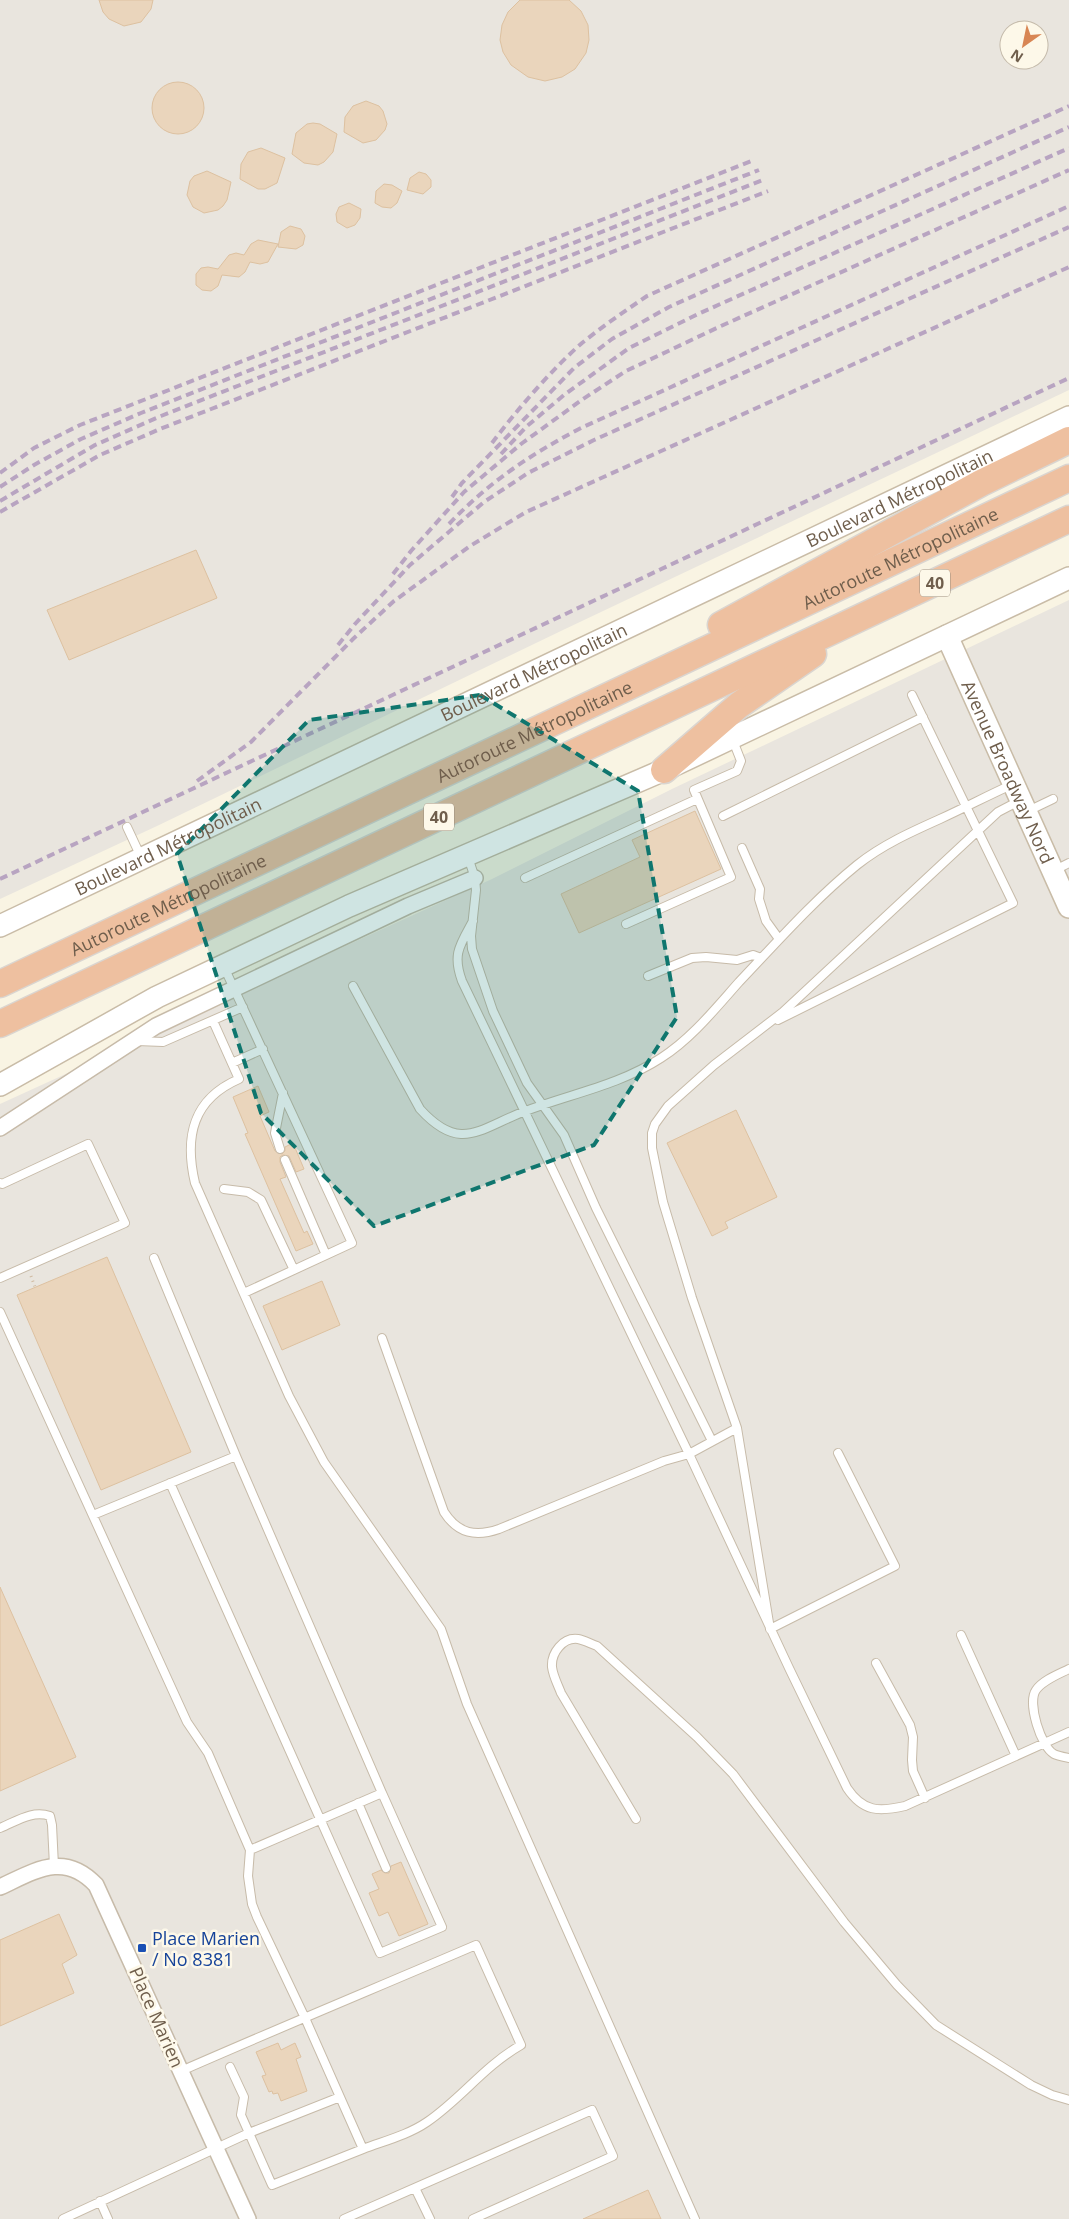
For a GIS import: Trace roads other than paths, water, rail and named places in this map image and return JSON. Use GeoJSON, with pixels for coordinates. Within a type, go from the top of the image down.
{"type":"FeatureCollection","features":[{"type":"Feature","properties":{"kind":"highway"},"geometry":{"type":"LineString","coordinates":[[470,762],[981,483],[1069,440]]}},
{"type":"Feature","properties":{"kind":"highway","name":"Autoroute Métropolitaine"},"geometry":{"type":"LineString","coordinates":[[0,984],[1069,478]]}},
{"type":"Feature","properties":{"kind":"highway","name":"Autoroute Métropolitaine"},"geometry":{"type":"LineString","coordinates":[[0,1024],[1069,519]]}},
{"type":"Feature","properties":{"kind":"highway"},"geometry":{"type":"LineString","coordinates":[[664,770],[739,705],[877,610]]}},
{"type":"Feature","properties":{"kind":"main road","name":"Boulevard Métropolitain"},"geometry":{"type":"LineString","coordinates":[[0,926],[1069,418]]}},
{"type":"Feature","properties":{"kind":"main road"},"geometry":{"type":"LineString","coordinates":[[0,1085],[116,1018],[349,906],[664,770],[1069,578]]}},
{"type":"Feature","properties":{"kind":"main road","name":"Avenue Broadway Nord"},"geometry":{"type":"LineString","coordinates":[[947,636],[1020,799],[1061,867],[1069,907]]}},
{"type":"Feature","properties":{"kind":"street"},"geometry":{"type":"LineString","coordinates":[[0,1128],[130,1041],[156,1026],[408,906],[475,878]]}},
{"type":"Feature","properties":{"kind":"street","name":"Place Marien"},"geometry":{"type":"LineString","coordinates":[[0,1887],[36,1871],[54,1866],[70,1867],[78,1870],[99,1889],[248,2219]]}},
{"type":"Feature","properties":{"kind":"lane"},"geometry":{"type":"LineString","coordinates":[[764,1026],[1013,902],[912,695]]}},
{"type":"Feature","properties":{"kind":"lane"},"geometry":{"type":"LineString","coordinates":[[723,816],[923,717]]}},
{"type":"Feature","properties":{"kind":"lane"},"geometry":{"type":"LineString","coordinates":[[626,924],[732,876],[694,790],[737,771],[740,767],[740,756],[732,738]]}},
{"type":"Feature","properties":{"kind":"lane"},"geometry":{"type":"LineString","coordinates":[[525,878],[697,799]]}},
{"type":"Feature","properties":{"kind":"lane"},"geometry":{"type":"LineString","coordinates":[[353,986],[414,1099],[431,1121],[456,1134],[469,1135],[524,1112],[607,1085],[646,1067],[662,1057],[701,1024],[779,939],[828,890],[858,864],[881,848],[967,806],[1020,799],[1053,800]]}},
{"type":"Feature","properties":{"kind":"lane"},"geometry":{"type":"LineString","coordinates":[[770,1629],[737,1428],[692,1298],[662,1202],[652,1148],[652,1133],[655,1124],[668,1106],[714,1065],[782,1012],[979,832],[998,812],[1020,799]]}},
{"type":"Feature","properties":{"kind":"lane"},"geometry":{"type":"LineString","coordinates":[[127,827],[142,860]]}},
{"type":"Feature","properties":{"kind":"lane"},"geometry":{"type":"LineString","coordinates":[[742,848],[760,889],[759,899],[766,921],[779,939]]}},
{"type":"Feature","properties":{"kind":"lane"},"geometry":{"type":"LineString","coordinates":[[467,854],[475,878],[472,950],[493,1011],[527,1083],[564,1135],[596,1208],[712,1441]]}},
{"type":"Feature","properties":{"kind":"lane"},"geometry":{"type":"LineString","coordinates":[[473,921],[458,951],[457,967],[524,1112],[689,1454],[770,1629],[854,1798],[864,1806],[880,1810],[905,1806],[1069,1732]]}},
{"type":"Feature","properties":{"kind":"lane"},"geometry":{"type":"LineString","coordinates":[[648,976],[692,958],[706,957],[737,960],[753,955],[761,958]]}},
{"type":"Feature","properties":{"kind":"lane"},"geometry":{"type":"LineString","coordinates":[[224,966],[352,1243],[244,1293]]}},
{"type":"Feature","properties":{"kind":"lane"},"geometry":{"type":"LineString","coordinates":[[130,1041],[164,1042],[244,1007]]}},
{"type":"Feature","properties":{"kind":"lane"},"geometry":{"type":"LineString","coordinates":[[213,1021],[239,1078],[215,1091],[200,1108],[191,1135],[190,1154],[195,1183],[289,1396],[309,1436],[324,1462],[440,1629],[452,1656],[458,1684],[695,2219]]}},
{"type":"Feature","properties":{"kind":"lane"},"geometry":{"type":"LineString","coordinates":[[232,1063],[263,1049]]}},
{"type":"Feature","properties":{"kind":"lane"},"geometry":{"type":"LineString","coordinates":[[280,1149],[275,1133],[283,1093]]}},
{"type":"Feature","properties":{"kind":"lane"},"geometry":{"type":"LineString","coordinates":[[0,1183],[2,1184],[88,1144],[125,1223],[0,1278]]}},
{"type":"Feature","properties":{"kind":"lane"},"geometry":{"type":"LineString","coordinates":[[285,1160],[326,1255]]}},
{"type":"Feature","properties":{"kind":"lane"},"geometry":{"type":"LineString","coordinates":[[224,1188],[248,1192],[261,1200],[294,1270]]}},
{"type":"Feature","properties":{"kind":"lane"},"geometry":{"type":"LineString","coordinates":[[154,1258],[236,1456],[442,1927],[380,1953],[170,1483]]}},
{"type":"Feature","properties":{"kind":"lane"},"geometry":{"type":"LineString","coordinates":[[0,1312],[186,1722],[208,1752],[250,1850],[248,1876],[252,1904],[266,1939],[305,2018],[363,2149]]}},
{"type":"Feature","properties":{"kind":"lane"},"geometry":{"type":"LineString","coordinates":[[382,1338],[422,1445],[440,1500],[450,1520],[459,1529],[472,1534],[485,1534],[499,1529],[664,1461],[689,1454],[737,1428]]}},
{"type":"Feature","properties":{"kind":"lane"},"geometry":{"type":"LineString","coordinates":[[770,1629],[896,1566],[838,1453]]}},
{"type":"Feature","properties":{"kind":"lane"},"geometry":{"type":"LineString","coordinates":[[93,1515],[236,1456]]}},
{"type":"Feature","properties":{"kind":"lane"},"geometry":{"type":"LineString","coordinates":[[961,1635],[1016,1756]]}},
{"type":"Feature","properties":{"kind":"lane"},"geometry":{"type":"LineString","coordinates":[[636,1819],[561,1694],[552,1666],[559,1646],[567,1641],[578,1639],[597,1646],[683,1724],[733,1774],[844,1922],[897,1985],[936,2025],[1031,2086],[1069,2100]]}},
{"type":"Feature","properties":{"kind":"lane"},"geometry":{"type":"LineString","coordinates":[[876,1663],[910,1725],[914,1737],[913,1771],[925,1798]]}},
{"type":"Feature","properties":{"kind":"lane"},"geometry":{"type":"LineString","coordinates":[[1069,1669],[1049,1679],[1036,1690],[1032,1708],[1046,1742],[1054,1754],[1069,1758]]}},
{"type":"Feature","properties":{"kind":"lane"},"geometry":{"type":"LineString","coordinates":[[250,1850],[382,1793]]}},
{"type":"Feature","properties":{"kind":"lane"},"geometry":{"type":"LineString","coordinates":[[358,1803],[386,1868]]}},
{"type":"Feature","properties":{"kind":"lane"},"geometry":{"type":"LineString","coordinates":[[0,1828],[25,1816],[40,1812],[50,1816],[54,1866]]}},
{"type":"Feature","properties":{"kind":"lane"},"geometry":{"type":"LineString","coordinates":[[181,2071],[476,1944],[521,2045],[500,2057],[424,2124],[272,2185],[241,2114],[244,2096],[230,2066]]}},
{"type":"Feature","properties":{"kind":"lane"},"geometry":{"type":"LineString","coordinates":[[63,2219],[197,2158],[215,2147],[340,2097]]}},
{"type":"Feature","properties":{"kind":"lane"},"geometry":{"type":"LineString","coordinates":[[344,2219],[592,2110],[613,2156],[473,2219]]}},
{"type":"Feature","properties":{"kind":"lane"},"geometry":{"type":"LineString","coordinates":[[415,2188],[430,2219]]}},
{"type":"Feature","properties":{"kind":"lane"},"geometry":{"type":"LineString","coordinates":[[100,2201],[108,2219]]}},
{"type":"Feature","properties":{"kind":"railway"},"geometry":{"type":"LineString","coordinates":[[492,443],[535,391],[571,353],[647,296],[1069,106]]}},
{"type":"Feature","properties":{"kind":"railway"},"geometry":{"type":"LineString","coordinates":[[452,497],[462,483],[574,368],[612,339],[669,307],[1069,127]]}},
{"type":"Feature","properties":{"kind":"railway"},"geometry":{"type":"LineString","coordinates":[[501,454],[526,427],[564,395],[629,348],[698,314],[1069,148]]}},
{"type":"Feature","properties":{"kind":"railway"},"geometry":{"type":"LineString","coordinates":[[0,473],[34,448],[80,425],[754,160]]}},
{"type":"Feature","properties":{"kind":"railway"},"geometry":{"type":"LineString","coordinates":[[0,487],[34,465],[81,439],[141,413],[759,170]]}},
{"type":"Feature","properties":{"kind":"railway"},"geometry":{"type":"LineString","coordinates":[[393,574],[464,492],[521,444],[583,399],[626,371],[721,326],[1069,170]]}},
{"type":"Feature","properties":{"kind":"railway"},"geometry":{"type":"LineString","coordinates":[[0,501],[95,445],[161,416],[763,180]]}},
{"type":"Feature","properties":{"kind":"railway"},"geometry":{"type":"LineString","coordinates":[[0,512],[100,455],[160,429],[768,191]]}},
{"type":"Feature","properties":{"kind":"railway"},"geometry":{"type":"LineString","coordinates":[[449,524],[479,495],[511,470],[581,428],[1069,206]]}},
{"type":"Feature","properties":{"kind":"railway"},"geometry":{"type":"LineString","coordinates":[[338,645],[410,565],[484,502],[528,473],[594,440],[1069,227]]}},
{"type":"Feature","properties":{"kind":"railway"},"geometry":{"type":"LineString","coordinates":[[197,781],[251,742],[353,639],[394,601],[470,546],[526,512],[1069,267]]}},
{"type":"Feature","properties":{"kind":"railway"},"geometry":{"type":"LineString","coordinates":[[0,879],[1069,378]]}},
{"type":"Feature","properties":{"kind":"place","name":"Place Marien / No 8381"},"geometry":{"type":"Point","coordinates":[142,1948]}}]}
